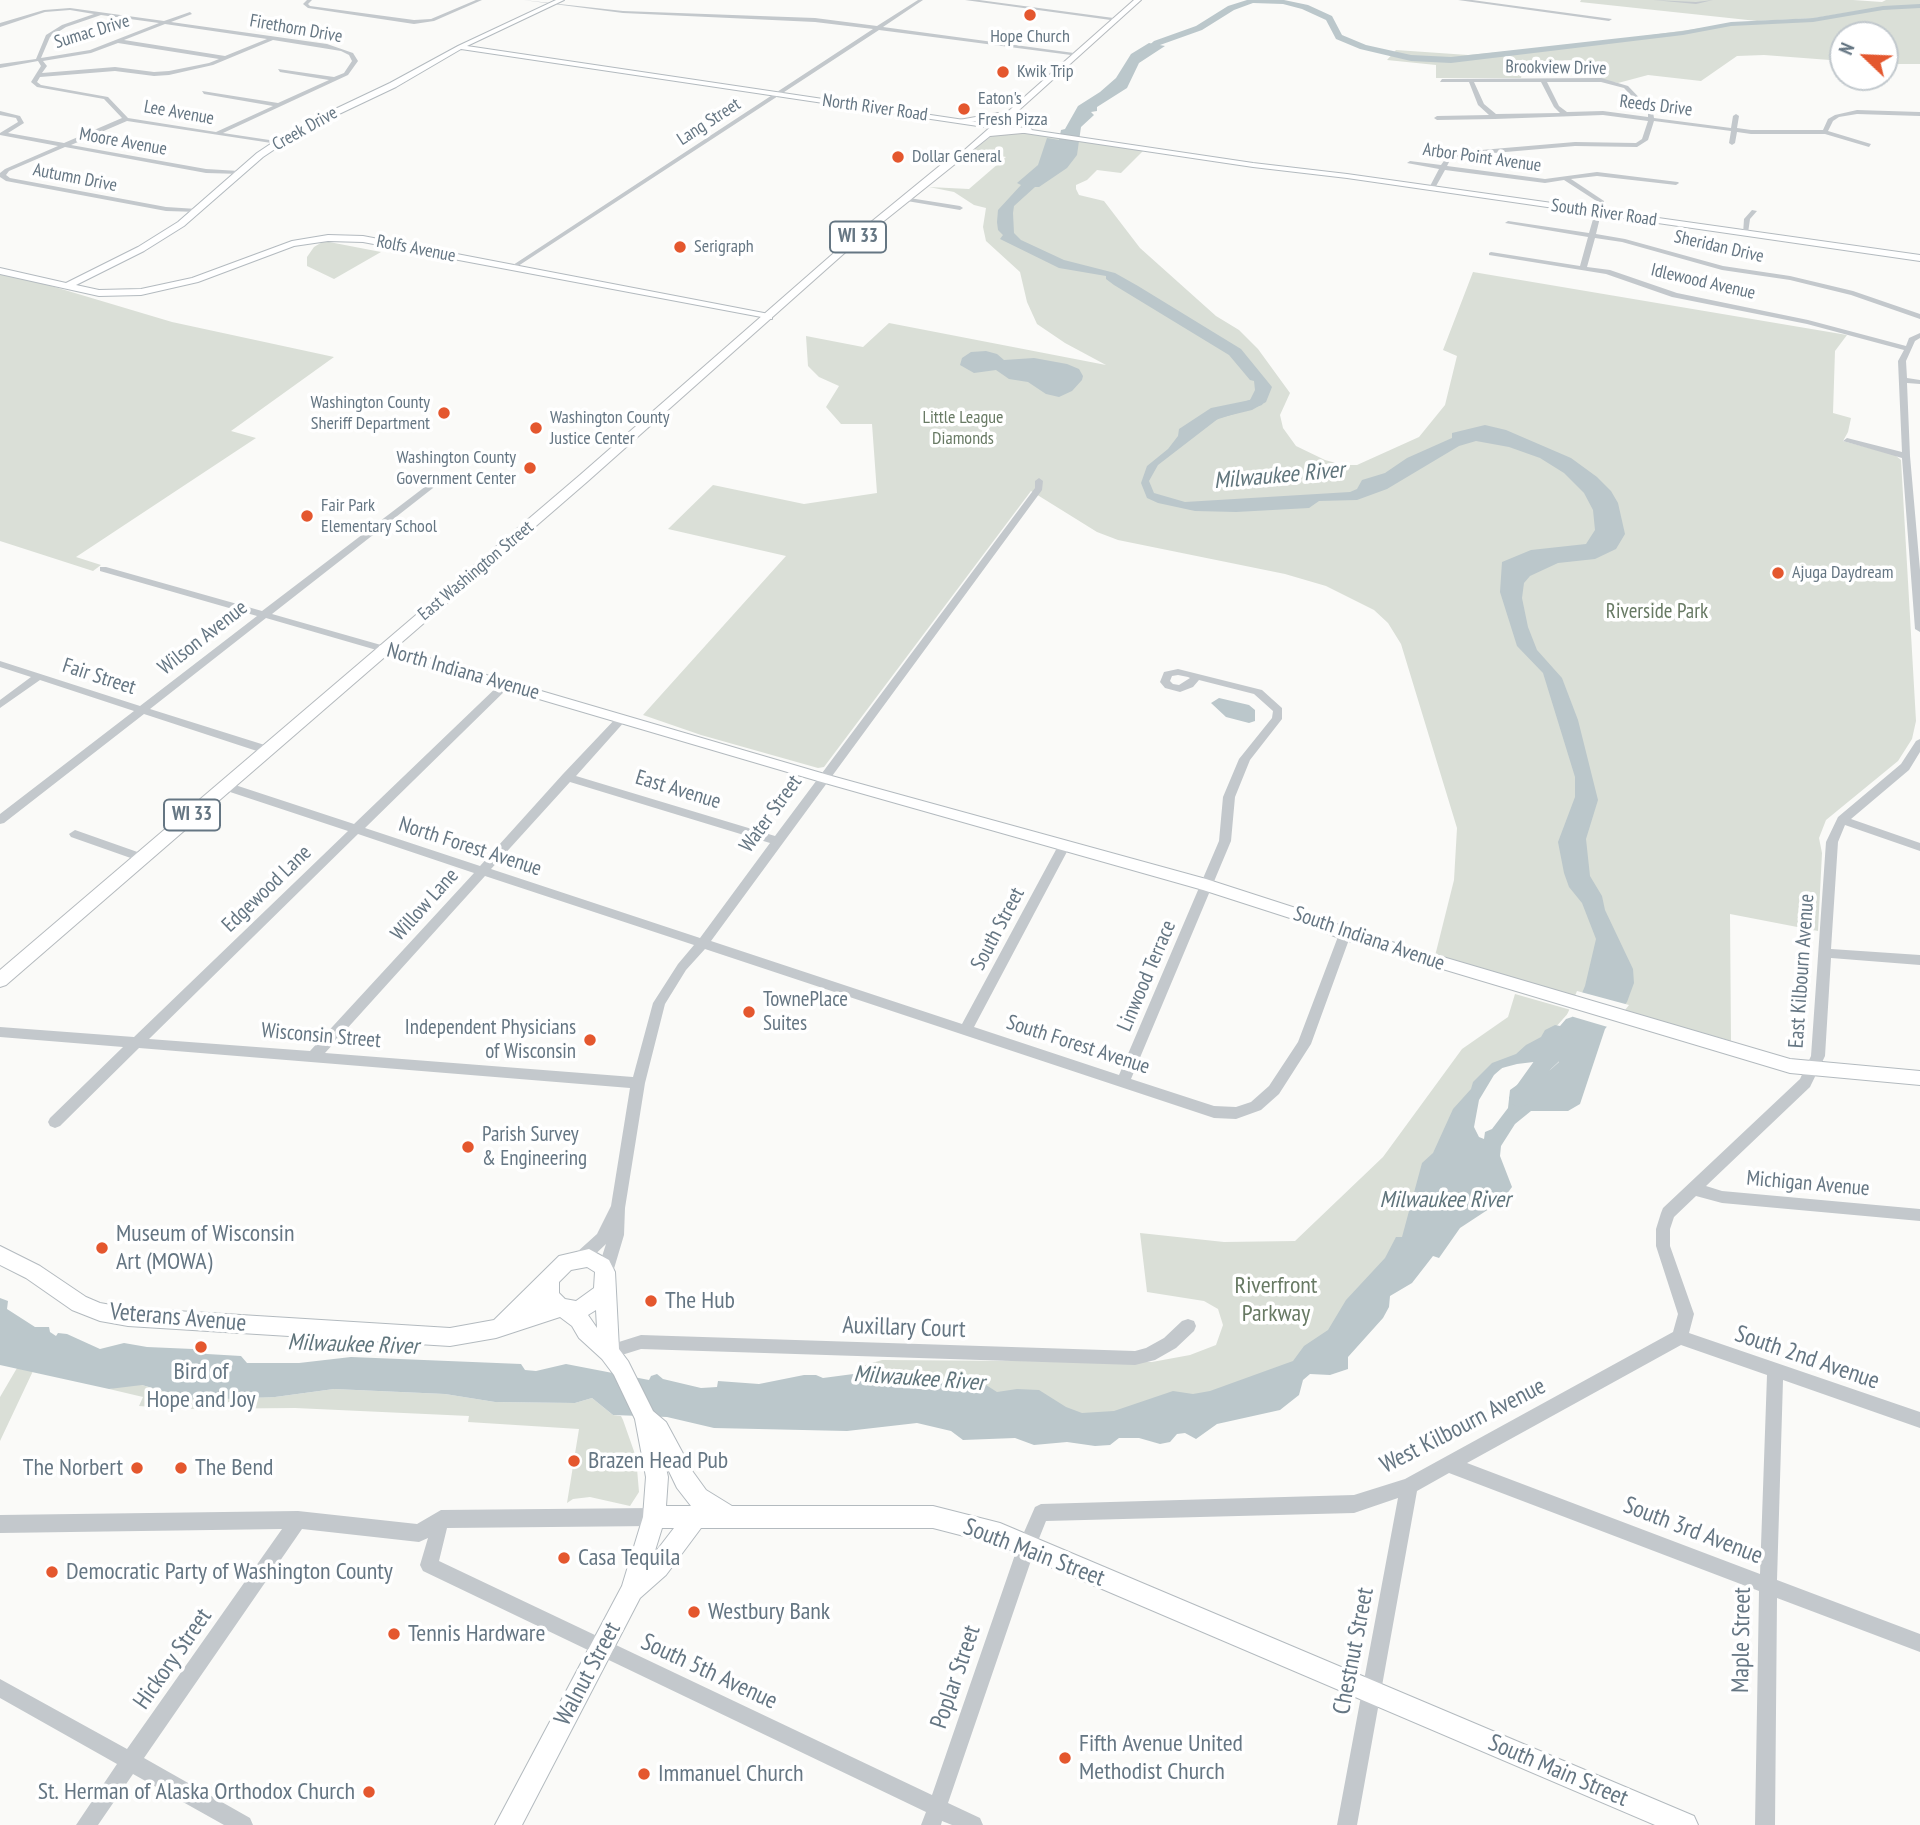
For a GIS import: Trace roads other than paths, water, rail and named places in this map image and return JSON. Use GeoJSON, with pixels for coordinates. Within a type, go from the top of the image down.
{"type":"FeatureCollection","features":[{"type":"Feature","properties":{"kind":"main road","name":"East Washington Street"},"geometry":{"type":"LineString","coordinates":[[0,980],[903,199],[951,161],[962,156],[988,124],[1002,116],[1138,0]]}},
{"type":"Feature","properties":{"kind":"main road","name":"East Washington Street"},"geometry":{"type":"LineString","coordinates":[[983,133],[998,125],[1002,116],[1070,53],[1096,36]]}},
{"type":"Feature","properties":{"kind":"main road"},"geometry":{"type":"LineString","coordinates":[[963,120],[1002,116],[1013,124],[1030,130]]}},
{"type":"Feature","properties":{"kind":"main road"},"geometry":{"type":"LineString","coordinates":[[963,120],[983,133],[1030,130]]}},
{"type":"Feature","properties":{"kind":"street"},"geometry":{"type":"LineString","coordinates":[[310,0],[305,4],[308,7],[414,22],[432,20],[480,0]]}},
{"type":"Feature","properties":{"kind":"street"},"geometry":{"type":"LineString","coordinates":[[525,0],[626,12],[779,17],[1070,53]]}},
{"type":"Feature","properties":{"kind":"street","name":"Lang Street"},"geometry":{"type":"LineString","coordinates":[[512,268],[920,0]]}},
{"type":"Feature","properties":{"kind":"street"},"geometry":{"type":"LineString","coordinates":[[967,0],[1118,19]]}},
{"type":"Feature","properties":{"kind":"street"},"geometry":{"type":"LineString","coordinates":[[1006,5],[1012,0]]}},
{"type":"Feature","properties":{"kind":"street"},"geometry":{"type":"LineString","coordinates":[[1460,0],[1609,19]]}},
{"type":"Feature","properties":{"kind":"street"},"geometry":{"type":"LineString","coordinates":[[1655,0],[1696,3],[1711,0]]}},
{"type":"Feature","properties":{"kind":"street","name":"Creek Drive"},"geometry":{"type":"LineString","coordinates":[[67,286],[141,249],[197,211],[275,143],[460,47],[557,2]]}},
{"type":"Feature","properties":{"kind":"street","name":"Firethorn Drive"},"geometry":{"type":"LineString","coordinates":[[0,26],[44,11],[70,9],[273,38],[335,48],[351,54],[355,61],[353,67],[336,79]]}},
{"type":"Feature","properties":{"kind":"street"},"geometry":{"type":"LineString","coordinates":[[103,13],[52,32],[38,58],[44,66],[40,75],[115,69],[154,74],[169,73],[226,58],[273,38]]}},
{"type":"Feature","properties":{"kind":"street","name":"Sumac Drive"},"geometry":{"type":"LineString","coordinates":[[0,66],[91,51],[190,13]]}},
{"type":"Feature","properties":{"kind":"street"},"geometry":{"type":"LineString","coordinates":[[118,41],[226,58]]}},
{"type":"Feature","properties":{"kind":"street","name":"North River Road"},"geometry":{"type":"LineString","coordinates":[[460,47],[1289,170]]}},
{"type":"Feature","properties":{"kind":"street"},"geometry":{"type":"LineString","coordinates":[[280,70],[336,79]]}},
{"type":"Feature","properties":{"kind":"street","name":"Lee Avenue"},"geometry":{"type":"LineString","coordinates":[[40,75],[34,82],[39,86],[106,98],[126,119],[275,143]]}},
{"type":"Feature","properties":{"kind":"street"},"geometry":{"type":"LineString","coordinates":[[216,134],[336,79]]}},
{"type":"Feature","properties":{"kind":"street","name":"Brookview Drive"},"geometry":{"type":"LineString","coordinates":[[1442,81],[1590,79],[1618,83],[1626,87],[1651,113],[1651,120]]}},
{"type":"Feature","properties":{"kind":"street"},"geometry":{"type":"LineString","coordinates":[[1543,80],[1557,107],[1565,114]]}},
{"type":"Feature","properties":{"kind":"street"},"geometry":{"type":"LineString","coordinates":[[1471,81],[1481,105],[1495,117]]}},
{"type":"Feature","properties":{"kind":"street"},"geometry":{"type":"LineString","coordinates":[[204,92],[281,105]]}},
{"type":"Feature","properties":{"kind":"street"},"geometry":{"type":"LineString","coordinates":[[1825,132],[1827,124],[1837,116],[1857,112],[1920,114]]}},
{"type":"Feature","properties":{"kind":"street"},"geometry":{"type":"LineString","coordinates":[[0,113],[18,117],[21,123],[2,134]]}},
{"type":"Feature","properties":{"kind":"street","name":"Reeds Drive"},"geometry":{"type":"LineString","coordinates":[[1437,118],[1603,113],[1734,130],[1825,132],[1869,145]]}},
{"type":"Feature","properties":{"kind":"street"},"geometry":{"type":"LineString","coordinates":[[1732,143],[1736,116]]}},
{"type":"Feature","properties":{"kind":"street","name":"Autumn Drive"},"geometry":{"type":"LineString","coordinates":[[126,119],[7,170],[2,175],[8,180],[166,209],[197,211]]}},
{"type":"Feature","properties":{"kind":"street"},"geometry":{"type":"LineString","coordinates":[[1432,188],[1448,159],[1465,152],[1575,144],[1637,145],[1644,140],[1651,120]]}},
{"type":"Feature","properties":{"kind":"street","name":"Moore Avenue"},"geometry":{"type":"LineString","coordinates":[[2,134],[206,172],[239,173]]}},
{"type":"Feature","properties":{"kind":"street","name":"Arbor Point Avenue"},"geometry":{"type":"LineString","coordinates":[[1410,163],[1545,181],[1597,174],[1676,183]]}},
{"type":"Feature","properties":{"kind":"street","name":"South River Road"},"geometry":{"type":"LineString","coordinates":[[1289,170],[1920,258]]}},
{"type":"Feature","properties":{"kind":"street"},"geometry":{"type":"LineString","coordinates":[[1565,178],[1596,195],[1601,201],[1583,268]]}},
{"type":"Feature","properties":{"kind":"street"},"geometry":{"type":"LineString","coordinates":[[903,199],[960,208]]}},
{"type":"Feature","properties":{"kind":"street"},"geometry":{"type":"LineString","coordinates":[[1745,233],[1747,219],[1754,211]]}},
{"type":"Feature","properties":{"kind":"street","name":"Sheridan Drive"},"geometry":{"type":"LineString","coordinates":[[1508,223],[1591,234],[1645,245],[1722,268],[1790,278],[1853,293],[1920,317]]}},
{"type":"Feature","properties":{"kind":"street","name":"Rolfs Avenue"},"geometry":{"type":"LineString","coordinates":[[0,271],[99,293],[120,294],[167,288],[292,244],[336,238],[363,239],[769,317]]}},
{"type":"Feature","properties":{"kind":"street","name":"Idlewood Avenue"},"geometry":{"type":"LineString","coordinates":[[1491,254],[1607,272],[1675,295],[1808,322],[1906,348]]}},
{"type":"Feature","properties":{"kind":"street"},"geometry":{"type":"LineString","coordinates":[[1920,335],[1906,348],[1902,361],[1906,456],[1920,629]]}},
{"type":"Feature","properties":{"kind":"street"},"geometry":{"type":"LineString","coordinates":[[1902,380],[1920,382]]}},
{"type":"Feature","properties":{"kind":"street"},"geometry":{"type":"LineString","coordinates":[[1847,441],[1906,456]]}},
{"type":"Feature","properties":{"kind":"street","name":"Water Street"},"geometry":{"type":"LineString","coordinates":[[605,1279],[617,1235],[618,1208],[638,1083],[659,1003],[682,967],[702,944],[1038,488],[1039,481]]}},
{"type":"Feature","properties":{"kind":"street","name":"Wilson Avenue"},"geometry":{"type":"LineString","coordinates":[[0,820],[430,486]]}},
{"type":"Feature","properties":{"kind":"street","name":"North Indiana Avenue"},"geometry":{"type":"LineString","coordinates":[[103,569],[823,778]]}},
{"type":"Feature","properties":{"kind":"street","name":"Fair Street"},"geometry":{"type":"LineString","coordinates":[[0,664],[267,750]]}},
{"type":"Feature","properties":{"kind":"street","name":"Linwood Terrace"},"geometry":{"type":"LineString","coordinates":[[1123,1081],[1225,842],[1229,797],[1245,759],[1274,725],[1278,710],[1258,692],[1197,676]]}},
{"type":"Feature","properties":{"kind":"street"},"geometry":{"type":"LineString","coordinates":[[0,705],[38,677]]}},
{"type":"Feature","properties":{"kind":"street","name":"Edgewood Lane"},"geometry":{"type":"LineString","coordinates":[[55,1122],[506,684]]}},
{"type":"Feature","properties":{"kind":"street","name":"Willow Lane"},"geometry":{"type":"LineString","coordinates":[[313,1057],[622,718]]}},
{"type":"Feature","properties":{"kind":"street"},"geometry":{"type":"LineString","coordinates":[[1842,820],[1905,767],[1920,743]]}},
{"type":"Feature","properties":{"kind":"street","name":"East Avenue"},"geometry":{"type":"LineString","coordinates":[[567,777],[778,841]]}},
{"type":"Feature","properties":{"kind":"street","name":"South Indiana Avenue"},"geometry":{"type":"LineString","coordinates":[[823,778],[1206,886],[1299,915],[1345,934],[1790,1066],[1920,1078]]}},
{"type":"Feature","properties":{"kind":"street","name":"North Forest Avenue"},"geometry":{"type":"LineString","coordinates":[[225,786],[702,944]]}},
{"type":"Feature","properties":{"kind":"street"},"geometry":{"type":"LineString","coordinates":[[1842,820],[1920,848]]}},
{"type":"Feature","properties":{"kind":"street","name":"East Kilbourn Avenue"},"geometry":{"type":"LineString","coordinates":[[1680,1337],[1686,1314],[1663,1246],[1663,1229],[1668,1213],[1805,1083],[1813,1069],[1818,1056],[1832,842],[1842,820]]}},
{"type":"Feature","properties":{"kind":"street"},"geometry":{"type":"LineString","coordinates":[[75,834],[142,858]]}},
{"type":"Feature","properties":{"kind":"street","name":"South Street"},"geometry":{"type":"LineString","coordinates":[[965,1031],[1064,846]]}},
{"type":"Feature","properties":{"kind":"street","name":"South Forest Avenue"},"geometry":{"type":"LineString","coordinates":[[702,944],[1214,1112],[1236,1113],[1256,1106],[1274,1090],[1304,1044],[1345,934]]}},
{"type":"Feature","properties":{"kind":"street"},"geometry":{"type":"LineString","coordinates":[[1825,953],[1920,960]]}},
{"type":"Feature","properties":{"kind":"street","name":"Wisconsin Street"},"geometry":{"type":"LineString","coordinates":[[0,1032],[638,1083]]}},
{"type":"Feature","properties":{"kind":"street","name":"Michigan Avenue"},"geometry":{"type":"LineString","coordinates":[[1694,1189],[1722,1197],[1920,1215]]}},
{"type":"Feature","properties":{"kind":"street","name":"Water Street"},"geometry":{"type":"LineString","coordinates":[[581,1258],[602,1239],[618,1208]]}},
{"type":"Feature","properties":{"kind":"street","name":"Veterans Avenue"},"geometry":{"type":"LineString","coordinates":[[0,1255],[33,1272],[79,1304],[100,1312],[128,1317],[450,1337],[496,1329],[564,1309]]}},
{"type":"Feature","properties":{"kind":"street"},"geometry":{"type":"LineString","coordinates":[[496,1329],[566,1262],[581,1258],[596,1261],[605,1279],[604,1308],[615,1360],[646,1418],[657,1478],[654,1517]]}},
{"type":"Feature","properties":{"kind":"street"},"geometry":{"type":"LineString","coordinates":[[554,1271],[549,1279],[548,1296],[615,1360]]}},
{"type":"Feature","properties":{"kind":"street"},"geometry":{"type":"LineString","coordinates":[[564,1309],[587,1307],[602,1294],[605,1279]]}},
{"type":"Feature","properties":{"kind":"street","name":"Auxillary Court"},"geometry":{"type":"LineString","coordinates":[[615,1360],[641,1342],[1135,1358],[1149,1355],[1170,1343],[1188,1326]]}},
{"type":"Feature","properties":{"kind":"street","name":"South 2nd Avenue"},"geometry":{"type":"LineString","coordinates":[[1680,1337],[1920,1420]]}},
{"type":"Feature","properties":{"kind":"street","name":"West Kilbourn Avenue"},"geometry":{"type":"LineString","coordinates":[[1027,1546],[1041,1513],[1354,1504],[1409,1486],[1680,1337]]}},
{"type":"Feature","properties":{"kind":"street","name":"Maple Street"},"geometry":{"type":"LineString","coordinates":[[1765,1825],[1768,1585],[1775,1372]]}},
{"type":"Feature","properties":{"kind":"street"},"geometry":{"type":"LineString","coordinates":[[646,1418],[659,1429],[685,1480],[698,1497],[731,1517]]}},
{"type":"Feature","properties":{"kind":"street","name":"South 3rd Avenue"},"geometry":{"type":"LineString","coordinates":[[1449,1465],[1920,1643]]}},
{"type":"Feature","properties":{"kind":"street","name":"Chestnut Street"},"geometry":{"type":"LineString","coordinates":[[1346,1825],[1409,1486]]}},
{"type":"Feature","properties":{"kind":"street","name":"Walnut Street"},"geometry":{"type":"LineString","coordinates":[[508,1825],[632,1590],[654,1517]]}},
{"type":"Feature","properties":{"kind":"street"},"geometry":{"type":"LineString","coordinates":[[632,1590],[658,1567],[696,1517]]}},
{"type":"Feature","properties":{"kind":"street","name":"South Main Street"},"geometry":{"type":"LineString","coordinates":[[298,1520],[419,1533],[441,1519],[933,1517],[1000,1534],[1685,1825]]}},
{"type":"Feature","properties":{"kind":"street","name":"South 5th Avenue"},"geometry":{"type":"LineString","coordinates":[[441,1519],[429,1565],[973,1825]]}},
{"type":"Feature","properties":{"kind":"street"},"geometry":{"type":"LineString","coordinates":[[0,1524],[298,1520]]}},
{"type":"Feature","properties":{"kind":"street","name":"Hickory Street"},"geometry":{"type":"LineString","coordinates":[[86,1825],[298,1520]]}},
{"type":"Feature","properties":{"kind":"street","name":"Poplar Street"},"geometry":{"type":"LineString","coordinates":[[931,1825],[1027,1546]]}},
{"type":"Feature","properties":{"kind":"street"},"geometry":{"type":"LineString","coordinates":[[0,1688],[243,1825]]}},
{"type":"Feature","properties":{"kind":"water"},"geometry":{"type":"Polygon","coordinates":[[[1149,43],[1165,46],[1139,63],[1127,88],[1097,107],[1097,111],[1091,112],[1094,115],[1081,127],[1077,155],[1067,168],[1035,187],[1014,206],[1014,233],[1021,240],[1064,260],[1115,273],[1138,286],[1241,349],[1272,387],[1266,402],[1252,410],[1219,418],[1158,465],[1149,481],[1154,493],[1185,502],[1350,492],[1357,489],[1362,480],[1385,473],[1407,458],[1452,438],[1452,433],[1485,425],[1506,430],[1571,458],[1597,477],[1618,503],[1625,534],[1616,549],[1595,559],[1558,563],[1530,576],[1524,583],[1522,598],[1528,627],[1537,650],[1562,678],[1578,720],[1598,800],[1586,839],[1590,876],[1602,896],[1605,910],[1633,969],[1634,983],[1627,1002],[1605,1029],[1580,1104],[1568,1111],[1531,1111],[1515,1124],[1501,1146],[1500,1156],[1512,1187],[1506,1195],[1460,1228],[1439,1258],[1433,1256],[1412,1283],[1390,1296],[1389,1307],[1383,1318],[1348,1357],[1348,1369],[1330,1375],[1310,1374],[1303,1380],[1299,1395],[1280,1410],[1217,1424],[1196,1439],[1185,1433],[1177,1434],[1170,1442],[1160,1444],[1139,1438],[1119,1438],[1110,1445],[1095,1446],[1067,1442],[1034,1445],[1015,1438],[963,1440],[951,1431],[917,1423],[847,1431],[714,1428],[667,1417],[613,1415],[592,1398],[575,1403],[495,1402],[445,1394],[334,1389],[275,1397],[193,1400],[142,1385],[109,1389],[0,1365],[0,1298],[8,1301],[7,1309],[35,1327],[49,1327],[50,1332],[56,1336],[58,1333],[67,1334],[100,1349],[124,1343],[193,1349],[207,1354],[241,1356],[247,1363],[299,1363],[351,1357],[521,1364],[525,1370],[536,1371],[566,1364],[649,1380],[657,1374],[663,1379],[701,1388],[717,1387],[718,1381],[759,1384],[804,1375],[823,1378],[861,1373],[895,1375],[953,1385],[986,1385],[997,1392],[1039,1390],[1066,1407],[1082,1413],[1114,1411],[1173,1391],[1193,1394],[1210,1391],[1293,1361],[1304,1346],[1328,1330],[1346,1300],[1385,1258],[1396,1237],[1402,1237],[1422,1163],[1433,1153],[1453,1109],[1471,1089],[1473,1082],[1492,1063],[1516,1054],[1541,1037],[1545,1030],[1555,1025],[1560,1026],[1572,1017],[1585,986],[1596,939],[1582,903],[1569,887],[1558,842],[1575,797],[1575,777],[1543,673],[1517,646],[1500,592],[1502,562],[1531,550],[1586,544],[1595,530],[1593,510],[1584,493],[1564,473],[1540,458],[1509,447],[1476,441],[1459,446],[1387,489],[1357,500],[1319,501],[1309,508],[1236,512],[1195,511],[1147,498],[1141,483],[1147,466],[1168,449],[1178,436],[1179,429],[1211,408],[1250,400],[1255,390],[1254,381],[1250,380],[1229,355],[1114,285],[1106,276],[1059,268],[1000,239],[1003,235],[998,230],[997,222],[998,210],[1021,185],[1017,183],[1038,165],[1047,138],[1059,140],[1061,130],[1065,129],[1078,106],[1116,78],[1131,54],[1149,43]],[[1558,1059],[1517,1064],[1502,1068],[1494,1075],[1479,1100],[1474,1127],[1479,1137],[1484,1139],[1485,1132],[1492,1129],[1508,1108],[1510,1090],[1524,1080],[1549,1071],[1559,1062],[1558,1059]]]}},
{"type":"Feature","properties":{"kind":"water"},"geometry":{"type":"Polygon","coordinates":[[[986,351],[997,354],[1004,360],[1034,358],[1067,364],[1079,369],[1082,380],[1072,391],[1059,397],[1046,394],[1028,382],[1009,379],[996,370],[974,373],[960,365],[962,358],[971,352],[986,351]]]}},
{"type":"Feature","properties":{"kind":"water"},"geometry":{"type":"Polygon","coordinates":[[[1219,698],[1249,705],[1255,710],[1255,721],[1249,723],[1226,717],[1211,703],[1219,698]]]}},
{"type":"Feature","properties":{"kind":"waterway","name":"Milwaukee River"},"geometry":{"type":"LineString","coordinates":[[1137,60],[1157,43],[1199,28],[1231,8],[1252,1],[1283,2],[1305,7],[1329,18],[1339,37],[1363,47],[1411,58],[1451,60],[1683,33],[1731,24],[1813,20],[1883,8],[1920,6]]}},
{"type":"Feature","properties":{"kind":"waterway","name":"Milwaukee River"},"geometry":{"type":"LineString","coordinates":[[1206,419],[1257,402],[1262,393]]}},
{"type":"Feature","properties":{"kind":"waterway","name":"Milwaukee River"},"geometry":{"type":"LineString","coordinates":[[1520,1098],[1544,1063],[1565,1043]]}},
{"type":"Feature","properties":{"kind":"place","name":"Hope Church"},"geometry":{"type":"Point","coordinates":[1030,15]}},
{"type":"Feature","properties":{"kind":"place","name":"Kwik Trip"},"geometry":{"type":"Point","coordinates":[1003,72]}},
{"type":"Feature","properties":{"kind":"place","name":"Eaton's Fresh Pizza"},"geometry":{"type":"Point","coordinates":[964,109]}},
{"type":"Feature","properties":{"kind":"place","name":"Dollar General"},"geometry":{"type":"Point","coordinates":[898,157]}},
{"type":"Feature","properties":{"kind":"place","name":"Serigraph"},"geometry":{"type":"Point","coordinates":[680,247]}},
{"type":"Feature","properties":{"kind":"place","name":"Washington County Sheriff Department"},"geometry":{"type":"Point","coordinates":[444,413]}},
{"type":"Feature","properties":{"kind":"place","name":"Washington County Justice Center"},"geometry":{"type":"Point","coordinates":[536,428]}},
{"type":"Feature","properties":{"kind":"place","name":"Washington County Government Center"},"geometry":{"type":"Point","coordinates":[530,468]}},
{"type":"Feature","properties":{"kind":"place","name":"Fair Park Elementary School"},"geometry":{"type":"Point","coordinates":[307,516]}},
{"type":"Feature","properties":{"kind":"place","name":"Ajuga Daydream"},"geometry":{"type":"Point","coordinates":[1778,573]}},
{"type":"Feature","properties":{"kind":"place","name":"TownePlace Suites"},"geometry":{"type":"Point","coordinates":[749,1012]}},
{"type":"Feature","properties":{"kind":"place","name":"Independent Physicians of Wisconsin"},"geometry":{"type":"Point","coordinates":[590,1040]}},
{"type":"Feature","properties":{"kind":"place","name":"Parish Survey & Engineering"},"geometry":{"type":"Point","coordinates":[468,1147]}},
{"type":"Feature","properties":{"kind":"place","name":"Museum of Wisconsin Art (MOWA)"},"geometry":{"type":"Point","coordinates":[102,1248]}},
{"type":"Feature","properties":{"kind":"place","name":"The Hub"},"geometry":{"type":"Point","coordinates":[651,1301]}},
{"type":"Feature","properties":{"kind":"place","name":"Bird of Hope and Joy"},"geometry":{"type":"Point","coordinates":[201,1347]}},
{"type":"Feature","properties":{"kind":"place","name":"Brazen Head Pub"},"geometry":{"type":"Point","coordinates":[574,1461]}},
{"type":"Feature","properties":{"kind":"place","name":"The Norbert"},"geometry":{"type":"Point","coordinates":[137,1468]}},
{"type":"Feature","properties":{"kind":"place","name":"The Bend"},"geometry":{"type":"Point","coordinates":[181,1468]}},
{"type":"Feature","properties":{"kind":"place","name":"Casa Tequila"},"geometry":{"type":"Point","coordinates":[564,1558]}},
{"type":"Feature","properties":{"kind":"place","name":"Democratic Party of Washington County"},"geometry":{"type":"Point","coordinates":[52,1572]}},
{"type":"Feature","properties":{"kind":"place","name":"Westbury Bank"},"geometry":{"type":"Point","coordinates":[694,1612]}},
{"type":"Feature","properties":{"kind":"place","name":"Tennis Hardware"},"geometry":{"type":"Point","coordinates":[394,1634]}},
{"type":"Feature","properties":{"kind":"place","name":"Fifth Avenue United Methodist Church"},"geometry":{"type":"Point","coordinates":[1065,1758]}},
{"type":"Feature","properties":{"kind":"place","name":"Immanuel Church"},"geometry":{"type":"Point","coordinates":[644,1774]}},
{"type":"Feature","properties":{"kind":"place","name":"St. Herman of Alaska Orthodox Church"},"geometry":{"type":"Point","coordinates":[369,1792]}},
{"type":"Feature","properties":{"kind":"park label","name":"Little League Diamonds"},"geometry":{"type":"Point","coordinates":[963,428]}},
{"type":"Feature","properties":{"kind":"park label","name":"Riverside Park"},"geometry":{"type":"Point","coordinates":[1657,612]}},
{"type":"Feature","properties":{"kind":"park label","name":"Riverfront Parkway"},"geometry":{"type":"Point","coordinates":[1276,1300]}}]}
